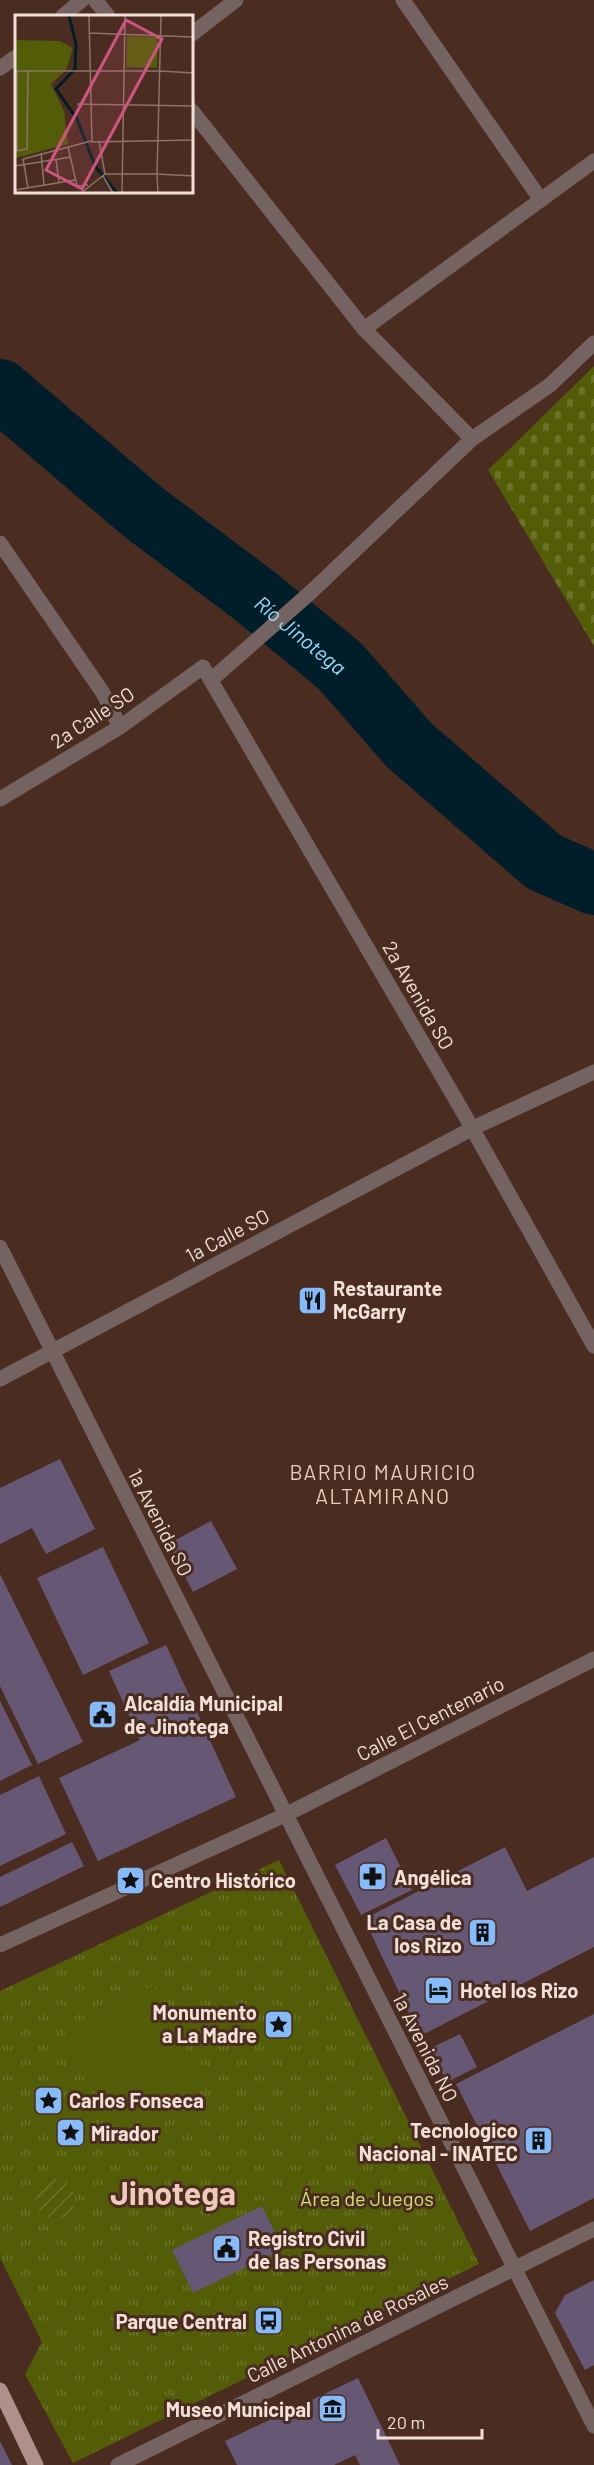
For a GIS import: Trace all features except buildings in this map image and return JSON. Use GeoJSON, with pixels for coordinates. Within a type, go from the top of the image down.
{"type":"FeatureCollection","features":[{"type":"Feature","properties":{"kind":"main road"},"geometry":{"type":"LineString","coordinates":[[0,2390],[36,2465]]}},
{"type":"Feature","properties":{"kind":"street"},"geometry":{"type":"LineString","coordinates":[[64,15],[82,0]]}},
{"type":"Feature","properties":{"kind":"street"},"geometry":{"type":"LineString","coordinates":[[95,0],[107,15]]}},
{"type":"Feature","properties":{"kind":"street"},"geometry":{"type":"LineString","coordinates":[[194,32],[236,0]]}},
{"type":"Feature","properties":{"kind":"street"},"geometry":{"type":"LineString","coordinates":[[403,0],[542,200]]}},
{"type":"Feature","properties":{"kind":"street"},"geometry":{"type":"LineString","coordinates":[[0,68],[15,58]]}},
{"type":"Feature","properties":{"kind":"street"},"geometry":{"type":"LineString","coordinates":[[194,114],[364,329],[472,439]]}},
{"type":"Feature","properties":{"kind":"street"},"geometry":{"type":"LineString","coordinates":[[364,329],[594,161]]}},
{"type":"Feature","properties":{"kind":"street","name":"2a Calle SO"},"geometry":{"type":"LineString","coordinates":[[0,799],[238,657],[311,592],[472,439],[550,385],[594,343]]}},
{"type":"Feature","properties":{"kind":"street"},"geometry":{"type":"LineString","coordinates":[[0,543],[104,693],[120,726]]}},
{"type":"Feature","properties":{"kind":"street","name":"2a Avenida SO"},"geometry":{"type":"LineString","coordinates":[[207,674],[473,1128],[594,1347]]}},
{"type":"Feature","properties":{"kind":"street","name":"1a Calle SO"},"geometry":{"type":"LineString","coordinates":[[0,1379],[473,1128],[594,1072]]}},
{"type":"Feature","properties":{"kind":"street","name":"1a Avenida SO"},"geometry":{"type":"LineString","coordinates":[[0,1247],[285,1815]]}},
{"type":"Feature","properties":{"kind":"street","name":"Calle El Centenario"},"geometry":{"type":"LineString","coordinates":[[0,1945],[285,1815],[594,1659]]}},
{"type":"Feature","properties":{"kind":"street","name":"1a Avenida NO"},"geometry":{"type":"LineString","coordinates":[[285,1815],[594,2426]]}},
{"type":"Feature","properties":{"kind":"street","name":"Calle Antonina de Rosales"},"geometry":{"type":"LineString","coordinates":[[118,2465],[594,2229]]}},
{"type":"Feature","properties":{"kind":"green space"},"geometry":{"type":"Polygon","coordinates":[[[594,366],[594,646],[488,470],[594,366]]]}},
{"type":"Feature","properties":{"kind":"green space","name":"Área de Juegos"},"geometry":{"type":"Polygon","coordinates":[[[279,1860],[479,2264],[73,2463],[25,2374],[42,2342],[0,2258],[0,1991],[279,1860]]]}},
{"type":"Feature","properties":{"kind":"green space"},"geometry":{"type":"Polygon","coordinates":[[[154,1985],[204,2089],[114,2133],[63,2029],[154,1985]]]}},
{"type":"Feature","properties":{"kind":"green space"},"geometry":{"type":"Polygon","coordinates":[[[55,2179],[69,2185],[75,2199],[69,2213],[55,2219],[41,2213],[35,2199],[41,2185],[55,2179]]]}},
{"type":"Feature","properties":{"kind":"waterway","name":"Río Jinotega"},"geometry":{"type":"LineString","coordinates":[[0,390],[143,512],[255,596],[340,666],[409,745],[544,862],[594,884]]}},
{"type":"Feature","properties":{"kind":"place","name":"Restaurante McGarry"},"geometry":{"type":"Point","coordinates":[312,1300]}},
{"type":"Feature","properties":{"kind":"place","name":"Alcaldía Municipal de Jinotega"},"geometry":{"type":"Point","coordinates":[103,1715]}},
{"type":"Feature","properties":{"kind":"place","name":"Angélica"},"geometry":{"type":"Point","coordinates":[373,1877]}},
{"type":"Feature","properties":{"kind":"place","name":"Centro Histórico"},"geometry":{"type":"Point","coordinates":[130,1880]}},
{"type":"Feature","properties":{"kind":"place","name":"La Casa de los Rizo"},"geometry":{"type":"Point","coordinates":[483,1933]}},
{"type":"Feature","properties":{"kind":"place","name":"Hotel los Rizo"},"geometry":{"type":"Point","coordinates":[439,1990]}},
{"type":"Feature","properties":{"kind":"place","name":"Monumento a La Madre"},"geometry":{"type":"Point","coordinates":[278,2024]}},
{"type":"Feature","properties":{"kind":"place","name":"Carlos Fonseca"},"geometry":{"type":"Point","coordinates":[48,2100]}},
{"type":"Feature","properties":{"kind":"place","name":"Mirador"},"geometry":{"type":"Point","coordinates":[70,2133]}},
{"type":"Feature","properties":{"kind":"place","name":"Tecnologico Nacional - INATEC"},"geometry":{"type":"Point","coordinates":[539,2141]}},
{"type":"Feature","properties":{"kind":"place","name":"Registro Civil de las Personas"},"geometry":{"type":"Point","coordinates":[227,2249]}},
{"type":"Feature","properties":{"kind":"place","name":"Parque Central"},"geometry":{"type":"Point","coordinates":[268,2321]}},
{"type":"Feature","properties":{"kind":"place","name":"Museo Municipal"},"geometry":{"type":"Point","coordinates":[332,2409]}},
{"type":"Feature","properties":{"kind":"district","name":"BARRIO MAURICIO ALTAMIRANO"},"geometry":{"type":"Point","coordinates":[383,1483]}},
{"type":"Feature","properties":{"kind":"district","name":"Jinotega"},"geometry":{"type":"Point","coordinates":[173,2192]}}]}
